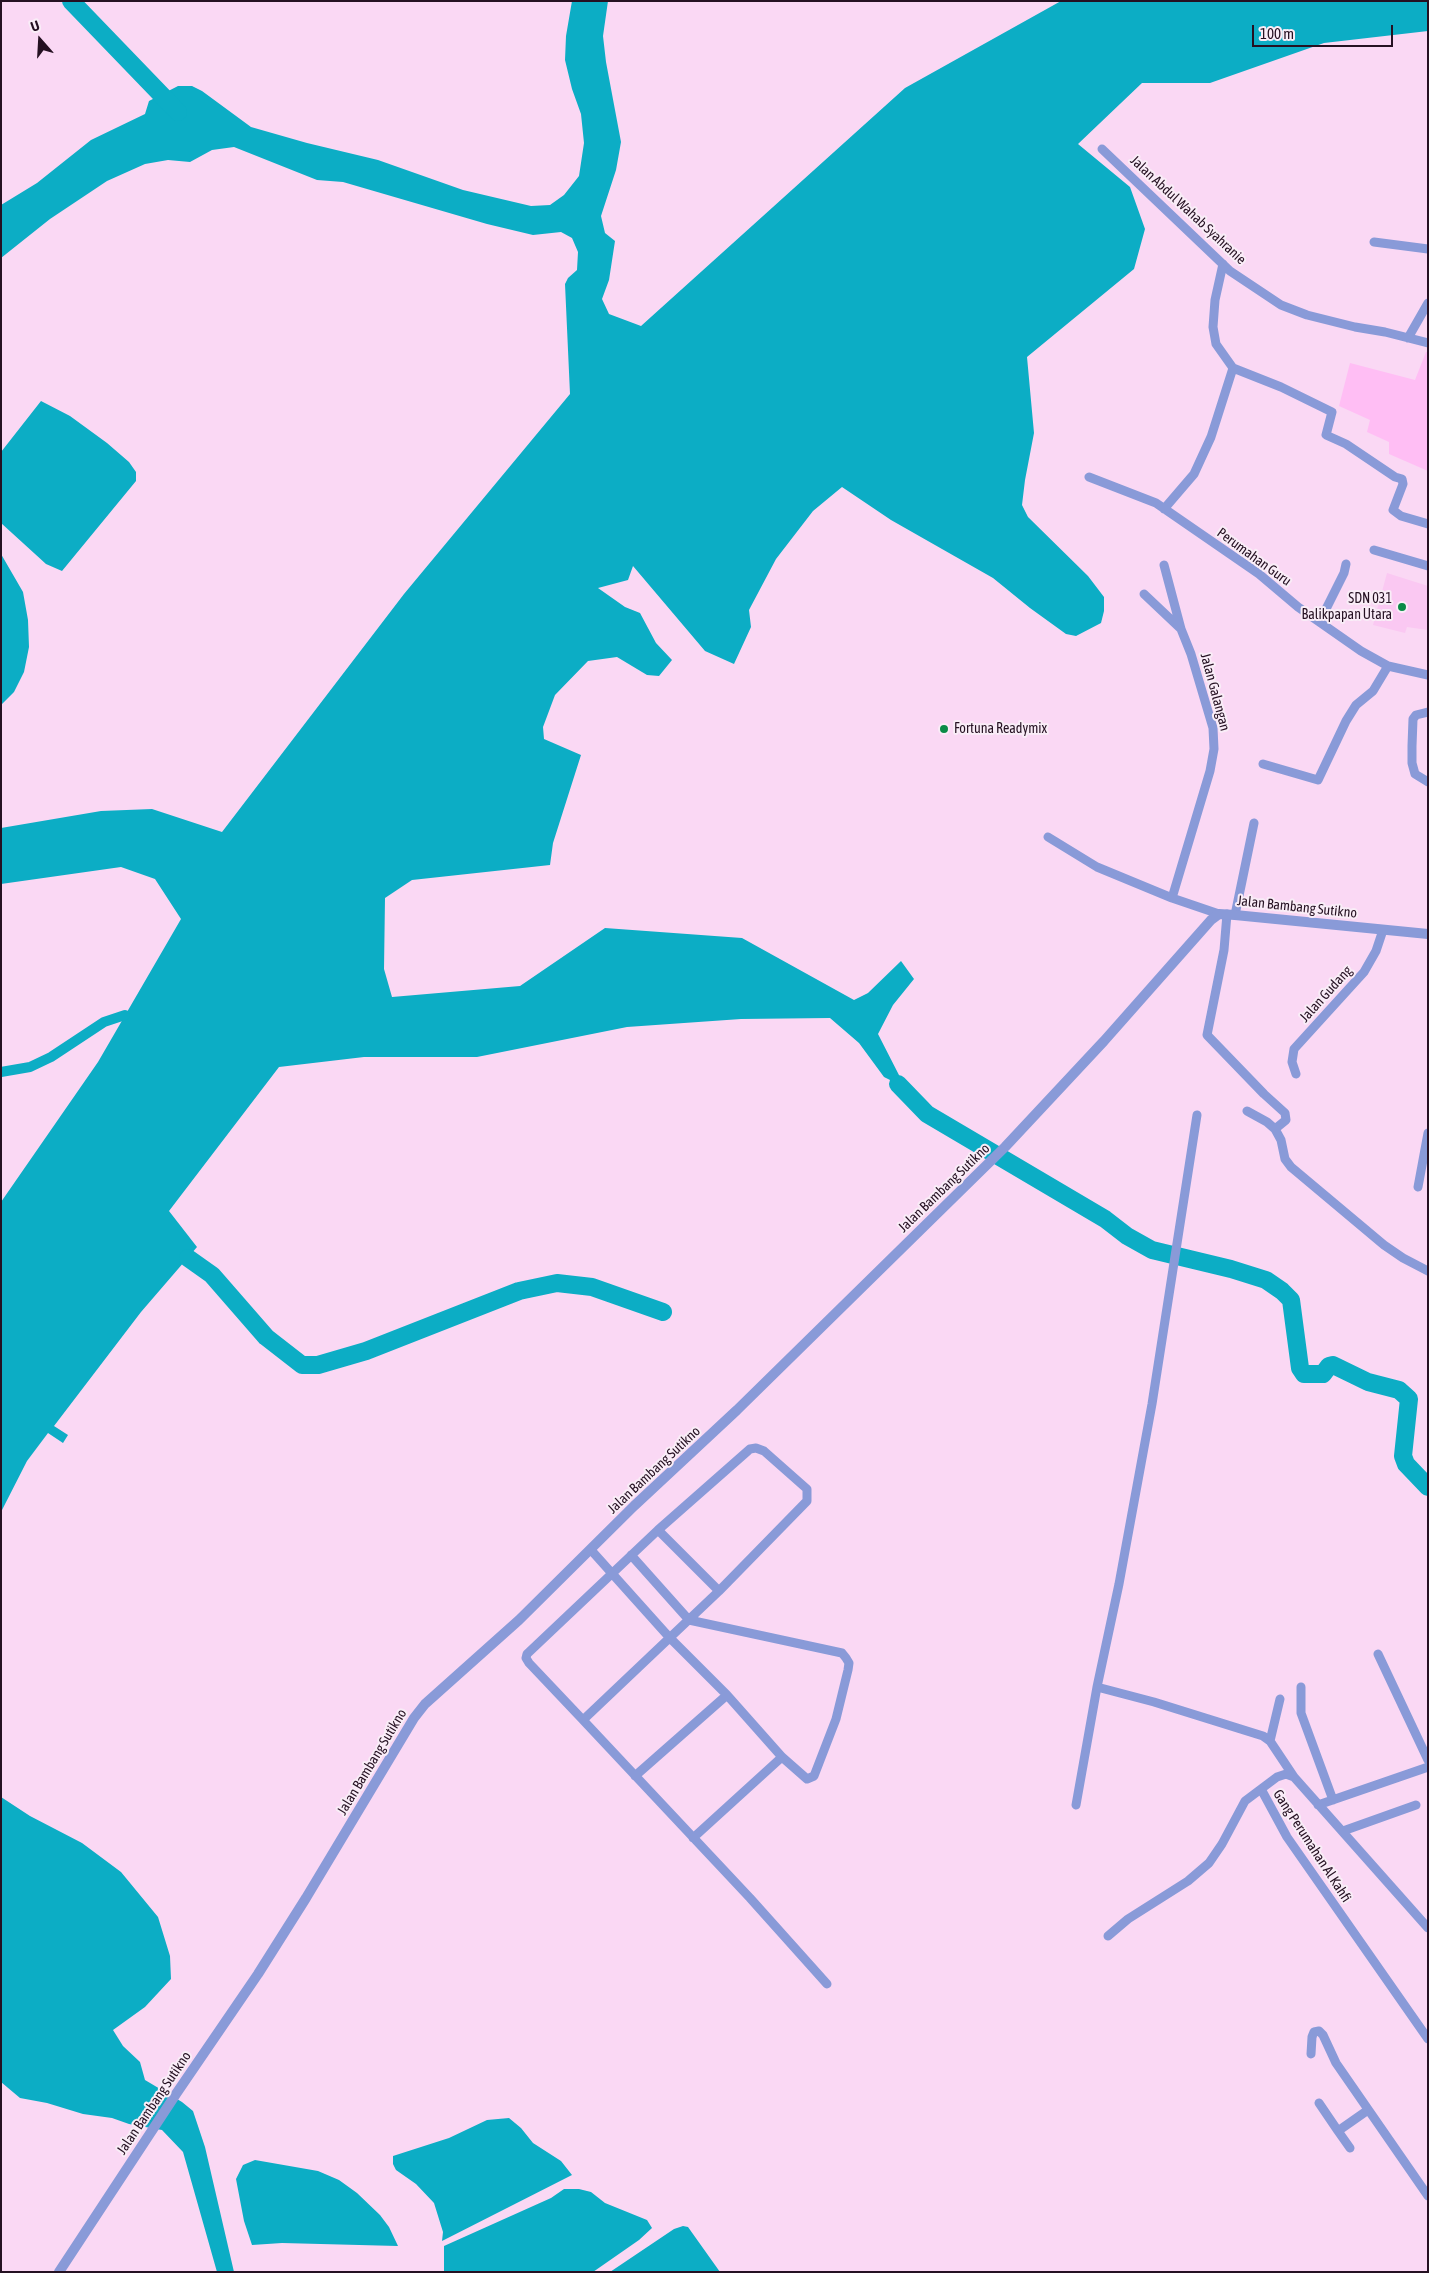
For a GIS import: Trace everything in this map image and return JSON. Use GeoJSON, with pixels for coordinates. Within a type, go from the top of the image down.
{"type":"FeatureCollection","features":[{"type":"Feature","properties":{"kind":"street","name":"Jalan Abdul Wahab Syahranie"},"geometry":{"type":"LineString","coordinates":[[1102,149],[1223,264],[1281,305],[1307,315],[1428,343]]}},
{"type":"Feature","properties":{"kind":"street"},"geometry":{"type":"LineString","coordinates":[[1374,242],[1428,249]]}},
{"type":"Feature","properties":{"kind":"street"},"geometry":{"type":"LineString","coordinates":[[1223,264],[1215,300],[1213,327],[1216,344],[1233,368],[1281,387],[1332,412],[1326,435],[1346,444],[1402,479],[1403,484],[1393,510],[1401,516],[1428,524]]}},
{"type":"Feature","properties":{"kind":"street"},"geometry":{"type":"LineString","coordinates":[[1408,338],[1428,303]]}},
{"type":"Feature","properties":{"kind":"street"},"geometry":{"type":"LineString","coordinates":[[1164,509],[1194,474],[1211,437],[1233,368]]}},
{"type":"Feature","properties":{"kind":"street","name":"Perumahan Guru"},"geometry":{"type":"LineString","coordinates":[[1089,478],[1144,497],[1164,509],[1259,574],[1298,607],[1361,651],[1388,666],[1428,675]]}},
{"type":"Feature","properties":{"kind":"street"},"geometry":{"type":"LineString","coordinates":[[1374,550],[1428,566]]}},
{"type":"Feature","properties":{"kind":"street"},"geometry":{"type":"LineString","coordinates":[[1320,621],[1344,573],[1346,564]]}},
{"type":"Feature","properties":{"kind":"street"},"geometry":{"type":"LineString","coordinates":[[1164,565],[1181,629]]}},
{"type":"Feature","properties":{"kind":"street","name":"Jalan Galangan"},"geometry":{"type":"LineString","coordinates":[[1144,594],[1181,629],[1191,654],[1213,728],[1214,749],[1210,771],[1172,898]]}},
{"type":"Feature","properties":{"kind":"street"},"geometry":{"type":"LineString","coordinates":[[1263,764],[1318,780],[1346,721],[1356,705],[1374,691],[1388,666]]}},
{"type":"Feature","properties":{"kind":"street"},"geometry":{"type":"LineString","coordinates":[[1428,712],[1416,715],[1413,719],[1412,746],[1415,774],[1428,782]]}},
{"type":"Feature","properties":{"kind":"street"},"geometry":{"type":"LineString","coordinates":[[1254,823],[1227,914],[1223,959],[1207,1035],[1258,1089],[1285,1113],[1286,1120],[1275,1129]]}},
{"type":"Feature","properties":{"kind":"street"},"geometry":{"type":"LineString","coordinates":[[1048,837],[1097,867],[1172,898],[1227,914]]}},
{"type":"Feature","properties":{"kind":"street","name":"Jalan Bambang Sutikno"},"geometry":{"type":"LineString","coordinates":[[59,2272],[176,2094],[258,1974],[414,1718],[440,1688],[519,1620],[1005,1147],[1110,1035],[1211,920],[1227,914],[1428,934]]}},
{"type":"Feature","properties":{"kind":"street","name":"Jalan Gudang"},"geometry":{"type":"LineString","coordinates":[[1296,1074],[1292,1062],[1294,1049],[1364,972],[1376,951],[1383,930]]}},
{"type":"Feature","properties":{"kind":"street"},"geometry":{"type":"LineString","coordinates":[[1247,1111],[1267,1122],[1275,1129],[1281,1140],[1286,1159],[1291,1167],[1384,1245],[1403,1258],[1428,1271]]}},
{"type":"Feature","properties":{"kind":"street"},"geometry":{"type":"LineString","coordinates":[[1076,1805],[1152,1404],[1196,1115]]}},
{"type":"Feature","properties":{"kind":"street"},"geometry":{"type":"LineString","coordinates":[[1418,1187],[1428,1132]]}},
{"type":"Feature","properties":{"kind":"street"},"geometry":{"type":"LineString","coordinates":[[583,1720],[720,1590],[807,1501],[807,1489],[764,1450],[750,1449],[658,1530],[526,1656],[529,1663],[750,1898],[827,1984]]}},
{"type":"Feature","properties":{"kind":"street"},"geometry":{"type":"LineString","coordinates":[[658,1530],[720,1590]]}},
{"type":"Feature","properties":{"kind":"street"},"geometry":{"type":"LineString","coordinates":[[591,1550],[669,1637],[727,1695],[782,1757],[807,1778],[816,1775],[836,1720],[848,1670],[849,1663],[842,1653],[689,1620],[631,1555]]}},
{"type":"Feature","properties":{"kind":"street"},"geometry":{"type":"LineString","coordinates":[[1378,1654],[1428,1760]]}},
{"type":"Feature","properties":{"kind":"street"},"geometry":{"type":"LineString","coordinates":[[1097,1687],[1154,1702],[1198,1718],[1263,1736],[1270,1741],[1294,1777]]}},
{"type":"Feature","properties":{"kind":"street"},"geometry":{"type":"LineString","coordinates":[[1301,1687],[1301,1713],[1332,1800]]}},
{"type":"Feature","properties":{"kind":"street"},"geometry":{"type":"LineString","coordinates":[[635,1776],[727,1695]]}},
{"type":"Feature","properties":{"kind":"street"},"geometry":{"type":"LineString","coordinates":[[1270,1741],[1280,1699]]}},
{"type":"Feature","properties":{"kind":"street"},"geometry":{"type":"LineString","coordinates":[[693,1838],[782,1757]]}},
{"type":"Feature","properties":{"kind":"street"},"geometry":{"type":"LineString","coordinates":[[1318,1805],[1428,1767]]}},
{"type":"Feature","properties":{"kind":"street","name":"Gang Perumahan Al Kahfi"},"geometry":{"type":"LineString","coordinates":[[1428,1928],[1294,1777],[1286,1774],[1260,1789],[1287,1837],[1428,2039]]}},
{"type":"Feature","properties":{"kind":"street"},"geometry":{"type":"LineString","coordinates":[[1108,1936],[1128,1919],[1188,1881],[1209,1863],[1222,1844],[1245,1801],[1260,1789]]}},
{"type":"Feature","properties":{"kind":"street"},"geometry":{"type":"LineString","coordinates":[[1343,1831],[1416,1805]]}},
{"type":"Feature","properties":{"kind":"street"},"geometry":{"type":"LineString","coordinates":[[1311,2054],[1312,2037],[1314,2032],[1319,2031],[1323,2035],[1336,2063],[1428,2196]]}},
{"type":"Feature","properties":{"kind":"street"},"geometry":{"type":"LineString","coordinates":[[1319,2103],[1350,2148]]}},
{"type":"Feature","properties":{"kind":"street"},"geometry":{"type":"LineString","coordinates":[[1338,2131],[1368,2110]]}},
{"type":"Feature","properties":{"kind":"shaded area"},"geometry":{"type":"Polygon","coordinates":[[[1426,352],[1428,352],[1428,471],[1389,454],[1389,442],[1367,432],[1370,420],[1339,406],[1350,363],[1415,380],[1426,352]]]}},
{"type":"Feature","properties":{"kind":"shaded area","name":"SDN 031 Balikpapan Utara"},"geometry":{"type":"Polygon","coordinates":[[[1387,573],[1428,586],[1428,630],[1407,627],[1405,633],[1373,625],[1387,573]]]}},
{"type":"Feature","properties":{"kind":"water"},"geometry":{"type":"Polygon","coordinates":[[[572,1],[608,1],[603,36],[621,142],[616,170],[601,216],[605,233],[615,241],[609,280],[602,299],[609,314],[641,326],[905,88],[1061,1],[1428,1],[1428,31],[1324,43],[1210,83],[1142,83],[1078,144],[1130,187],[1145,229],[1134,269],[1027,357],[1034,433],[1022,505],[1028,517],[1088,576],[1104,597],[1104,611],[1101,623],[1076,636],[1066,634],[993,578],[891,520],[842,487],[813,511],[776,559],[749,610],[751,627],[734,664],[705,651],[633,566],[628,580],[598,588],[625,607],[640,613],[656,643],[672,660],[659,676],[647,675],[617,657],[588,661],[555,695],[543,727],[544,739],[581,755],[553,843],[550,865],[412,880],[385,898],[384,969],[392,997],[520,986],[605,928],[742,938],[854,1000],[868,993],[901,961],[914,979],[893,1005],[878,1034],[901,1079],[898,1084],[884,1077],[859,1043],[830,1018],[741,1019],[627,1027],[477,1057],[364,1057],[279,1067],[169,1211],[197,1247],[141,1312],[54,1426],[68,1435],[63,1443],[48,1433],[27,1461],[1,1512],[1,1202],[98,1062],[181,919],[155,879],[121,867],[1,884],[1,828],[101,811],[152,809],[222,832],[404,594],[570,394],[565,284],[568,278],[577,270],[578,252],[572,238],[561,232],[533,235],[487,224],[343,182],[317,180],[234,147],[212,150],[190,162],[168,160],[145,164],[107,181],[50,219],[1,258],[1,205],[37,183],[91,140],[145,114],[149,101],[178,86],[192,86],[202,91],[251,127],[378,160],[463,190],[531,206],[550,205],[564,195],[579,176],[584,143],[581,114],[572,89],[565,60],[566,36],[572,1]]]}},
{"type":"Feature","properties":{"kind":"water"},"geometry":{"type":"Polygon","coordinates":[[[41,401],[70,416],[107,443],[129,462],[136,472],[136,481],[62,571],[46,564],[1,523],[1,452],[41,401]]]}},
{"type":"Feature","properties":{"kind":"water"},"geometry":{"type":"Polygon","coordinates":[[[1,554],[23,592],[28,620],[29,647],[24,672],[14,692],[1,705],[1,554]]]}},
{"type":"Feature","properties":{"kind":"water"},"geometry":{"type":"Polygon","coordinates":[[[1,1797],[30,1816],[82,1843],[121,1872],[158,1917],[170,1956],[171,1979],[145,2007],[113,2030],[123,2046],[140,2062],[145,2080],[182,2102],[193,2111],[205,2147],[234,2272],[217,2272],[183,2152],[162,2130],[129,2124],[112,2118],[83,2114],[47,2103],[20,2098],[1,2082],[1,1797]]]}},
{"type":"Feature","properties":{"kind":"water"},"geometry":{"type":"Polygon","coordinates":[[[509,2118],[521,2128],[533,2143],[561,2161],[572,2175],[442,2241],[443,2232],[434,2203],[416,2184],[396,2170],[393,2164],[393,2156],[449,2138],[487,2120],[509,2118]]]}},
{"type":"Feature","properties":{"kind":"water"},"geometry":{"type":"Polygon","coordinates":[[[255,2160],[318,2171],[339,2180],[357,2193],[380,2215],[389,2227],[398,2246],[282,2243],[252,2245],[244,2221],[236,2179],[243,2165],[255,2160]]]}},
{"type":"Feature","properties":{"kind":"water"},"geometry":{"type":"Polygon","coordinates":[[[564,2189],[579,2189],[591,2192],[605,2203],[647,2220],[652,2228],[639,2240],[593,2272],[444,2272],[444,2246],[551,2198],[564,2189]]]}},
{"type":"Feature","properties":{"kind":"water"},"geometry":{"type":"Polygon","coordinates":[[[683,2226],[688,2227],[720,2272],[610,2272],[674,2229],[683,2226]]]}},
{"type":"Feature","properties":{"kind":"waterway"},"geometry":{"type":"LineString","coordinates":[[71,1],[178,112]]}},
{"type":"Feature","properties":{"kind":"waterway"},"geometry":{"type":"LineString","coordinates":[[1,1072],[30,1067],[51,1057],[104,1022],[125,1015]]}},
{"type":"Feature","properties":{"kind":"waterway"},"geometry":{"type":"LineString","coordinates":[[898,1084],[927,1114],[1105,1219],[1127,1236],[1152,1250],[1231,1269],[1266,1280],[1282,1291],[1291,1300],[1300,1368],[1304,1374],[1323,1374],[1329,1366],[1333,1365],[1368,1382],[1399,1390],[1409,1399],[1403,1456],[1406,1464],[1428,1487]]}},
{"type":"Feature","properties":{"kind":"waterway"},"geometry":{"type":"LineString","coordinates":[[188,1258],[212,1275],[266,1337],[302,1365],[318,1365],[366,1351],[519,1291],[557,1283],[592,1287],[663,1312]]}},
{"type":"Feature","properties":{"kind":"place","name":"SDN 031 Balikpapan Utara"},"geometry":{"type":"Point","coordinates":[1402,607]}},
{"type":"Feature","properties":{"kind":"place","name":"Fortuna Readymix"},"geometry":{"type":"Point","coordinates":[944,729]}}]}
